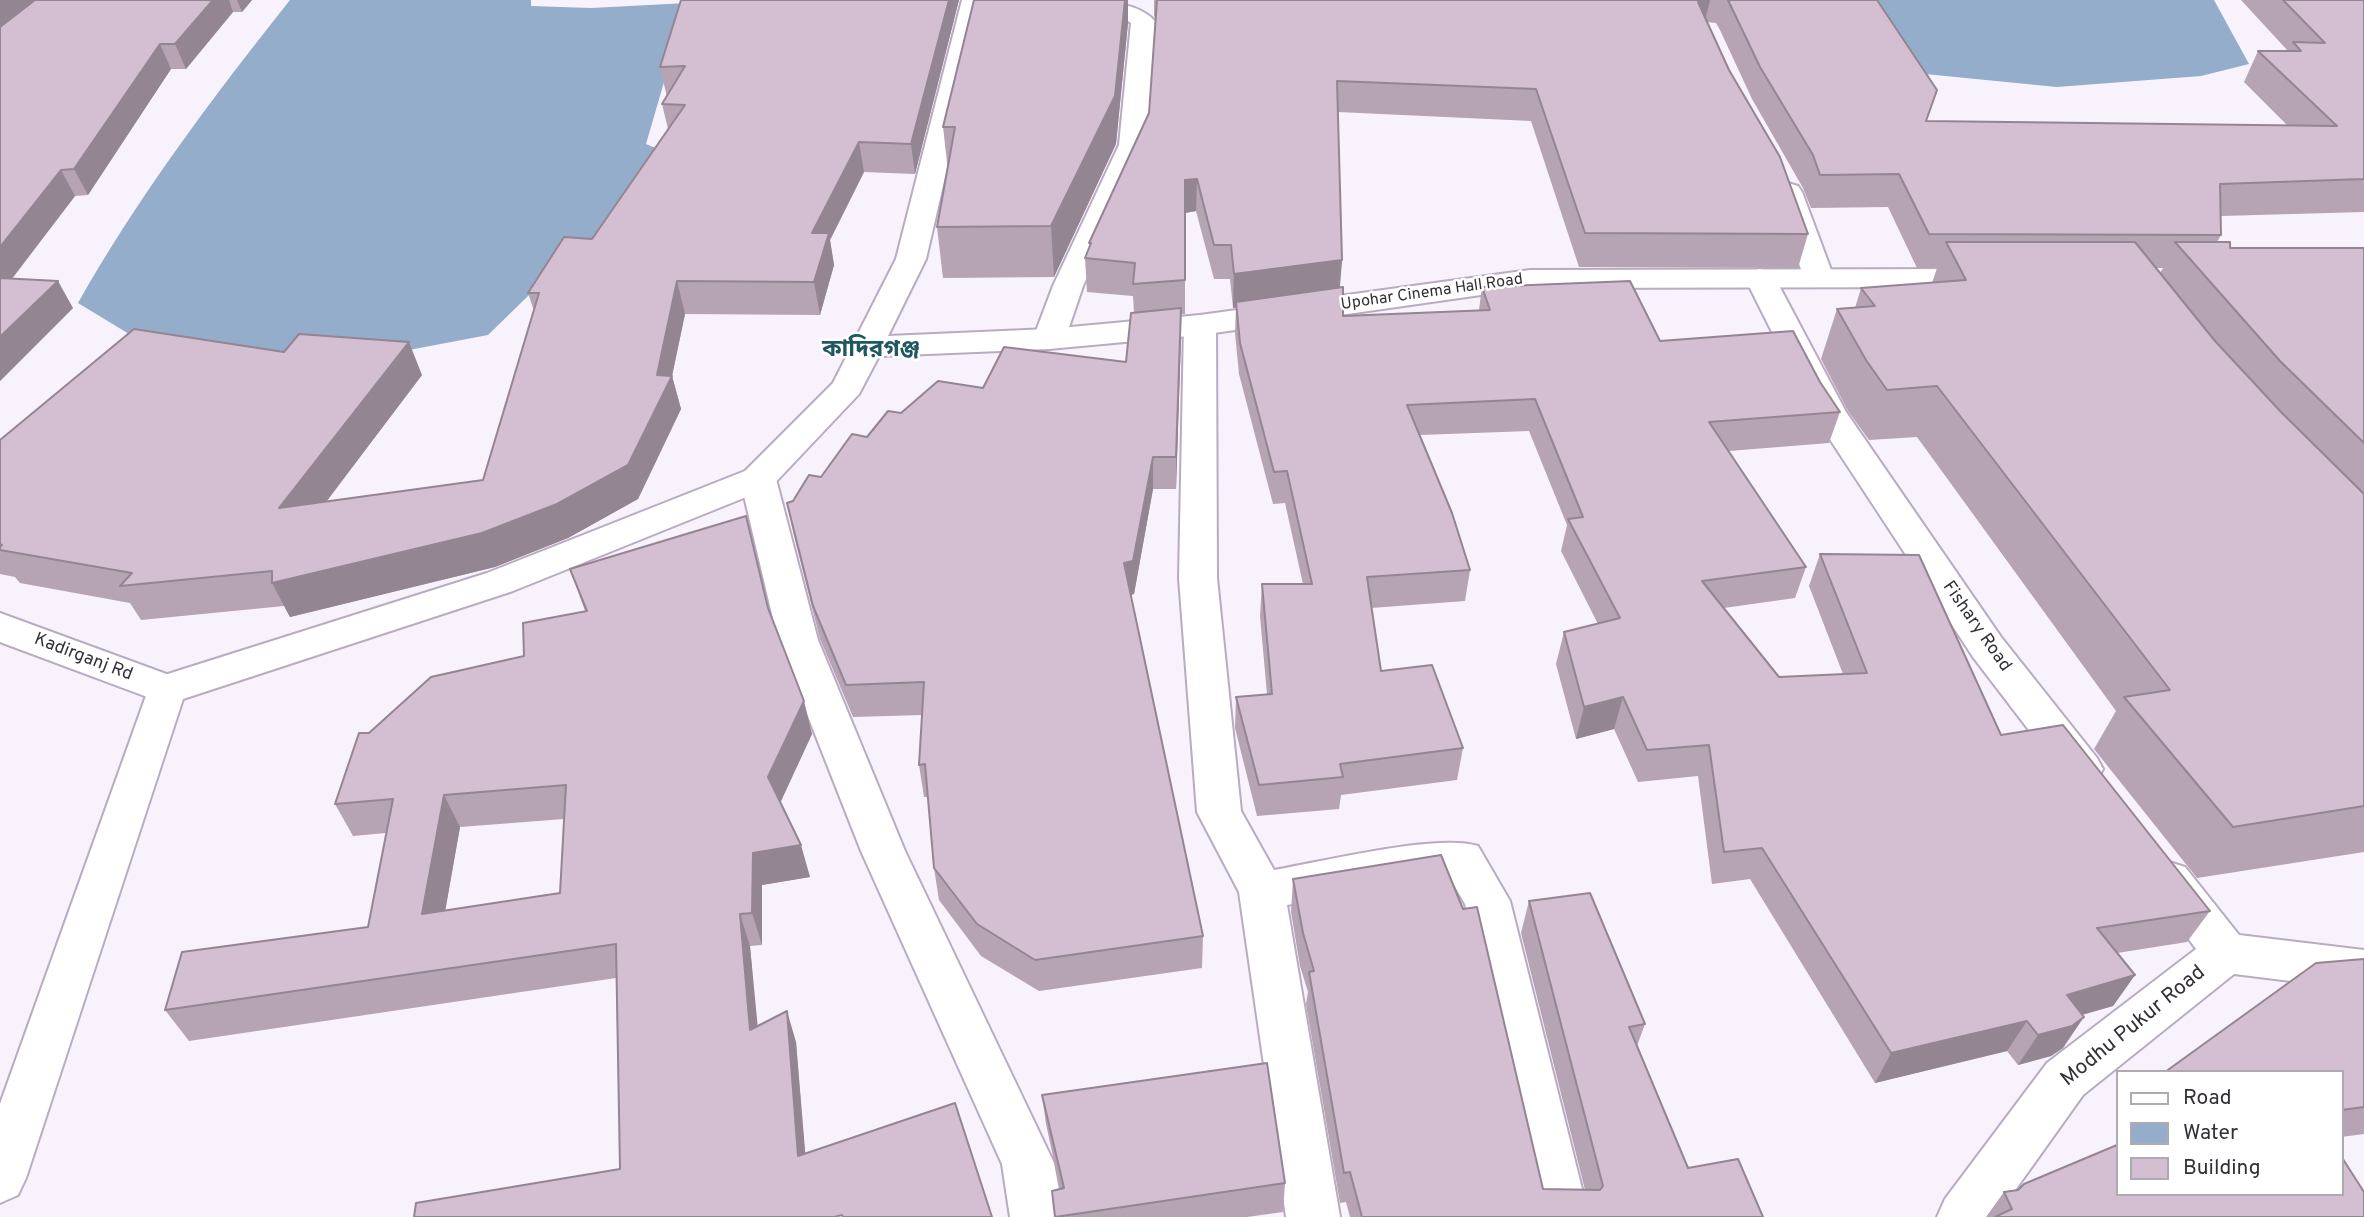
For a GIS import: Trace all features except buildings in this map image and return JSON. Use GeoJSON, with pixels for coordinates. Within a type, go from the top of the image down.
{"type":"FeatureCollection","features":[{"type":"Feature","properties":{"kind":"street"},"geometry":{"type":"LineString","coordinates":[[1049,339],[1068,285],[1133,145],[1143,21],[1130,7],[1104,3],[1052,4]]}},
{"type":"Feature","properties":{"kind":"street"},"geometry":{"type":"LineString","coordinates":[[0,1178],[166,689],[500,582],[758,479],[848,387],[911,258],[926,187],[984,4]]}},
{"type":"Feature","properties":{"kind":"street"},"geometry":{"type":"LineString","coordinates":[[1774,167],[1787,189],[1819,278]]}},
{"type":"Feature","properties":{"kind":"street","name":"Fishary Road"},"geometry":{"type":"LineString","coordinates":[[1760,278],[1837,423],[1987,647],[2106,800]]}},
{"type":"Feature","properties":{"kind":"street","name":"Upohar Cinema Hall Road"},"geometry":{"type":"LineString","coordinates":[[867,347],[1049,339],[1200,325],[1530,279],[2011,278]]}},
{"type":"Feature","properties":{"kind":"street"},"geometry":{"type":"LineString","coordinates":[[1200,325],[1198,578],[1219,812],[1262,891],[1313,1217]]}},
{"type":"Feature","properties":{"kind":"street"},"geometry":{"type":"LineString","coordinates":[[758,479],[798,640],[883,851],[1028,1163],[1037,1217]]}},
{"type":"Feature","properties":{"kind":"street","name":"Kadirganj Rd"},"geometry":{"type":"LineString","coordinates":[[0,627],[166,689]]}},
{"type":"Feature","properties":{"kind":"street"},"geometry":{"type":"LineString","coordinates":[[2149,855],[2225,953],[2364,970]]}},
{"type":"Feature","properties":{"kind":"street"},"geometry":{"type":"LineString","coordinates":[[1262,891],[1419,863],[1462,859],[1487,901],[1562,1217]]}},
{"type":"Feature","properties":{"kind":"street","name":"Modhu Pukur Road"},"geometry":{"type":"LineString","coordinates":[[1964,1217],[2065,1079],[2225,953]]}},
{"type":"Feature","properties":{"kind":"water"},"geometry":{"type":"Polygon","coordinates":[[[290,0],[531,0],[531,6],[591,8],[687,3],[646,144],[665,152],[601,253],[564,261],[488,335],[346,362],[134,337],[78,303],[126,224],[178,147],[290,0]]]}},
{"type":"Feature","properties":{"kind":"water"},"geometry":{"type":"Polygon","coordinates":[[[1866,0],[2214,0],[2249,64],[2201,76],[2057,87],[1925,74],[1866,0]]]}},
{"type":"Feature","properties":{"kind":"district","name":"কাদিরগঞ্জ"},"geometry":{"type":"Point","coordinates":[871,351]}}]}
